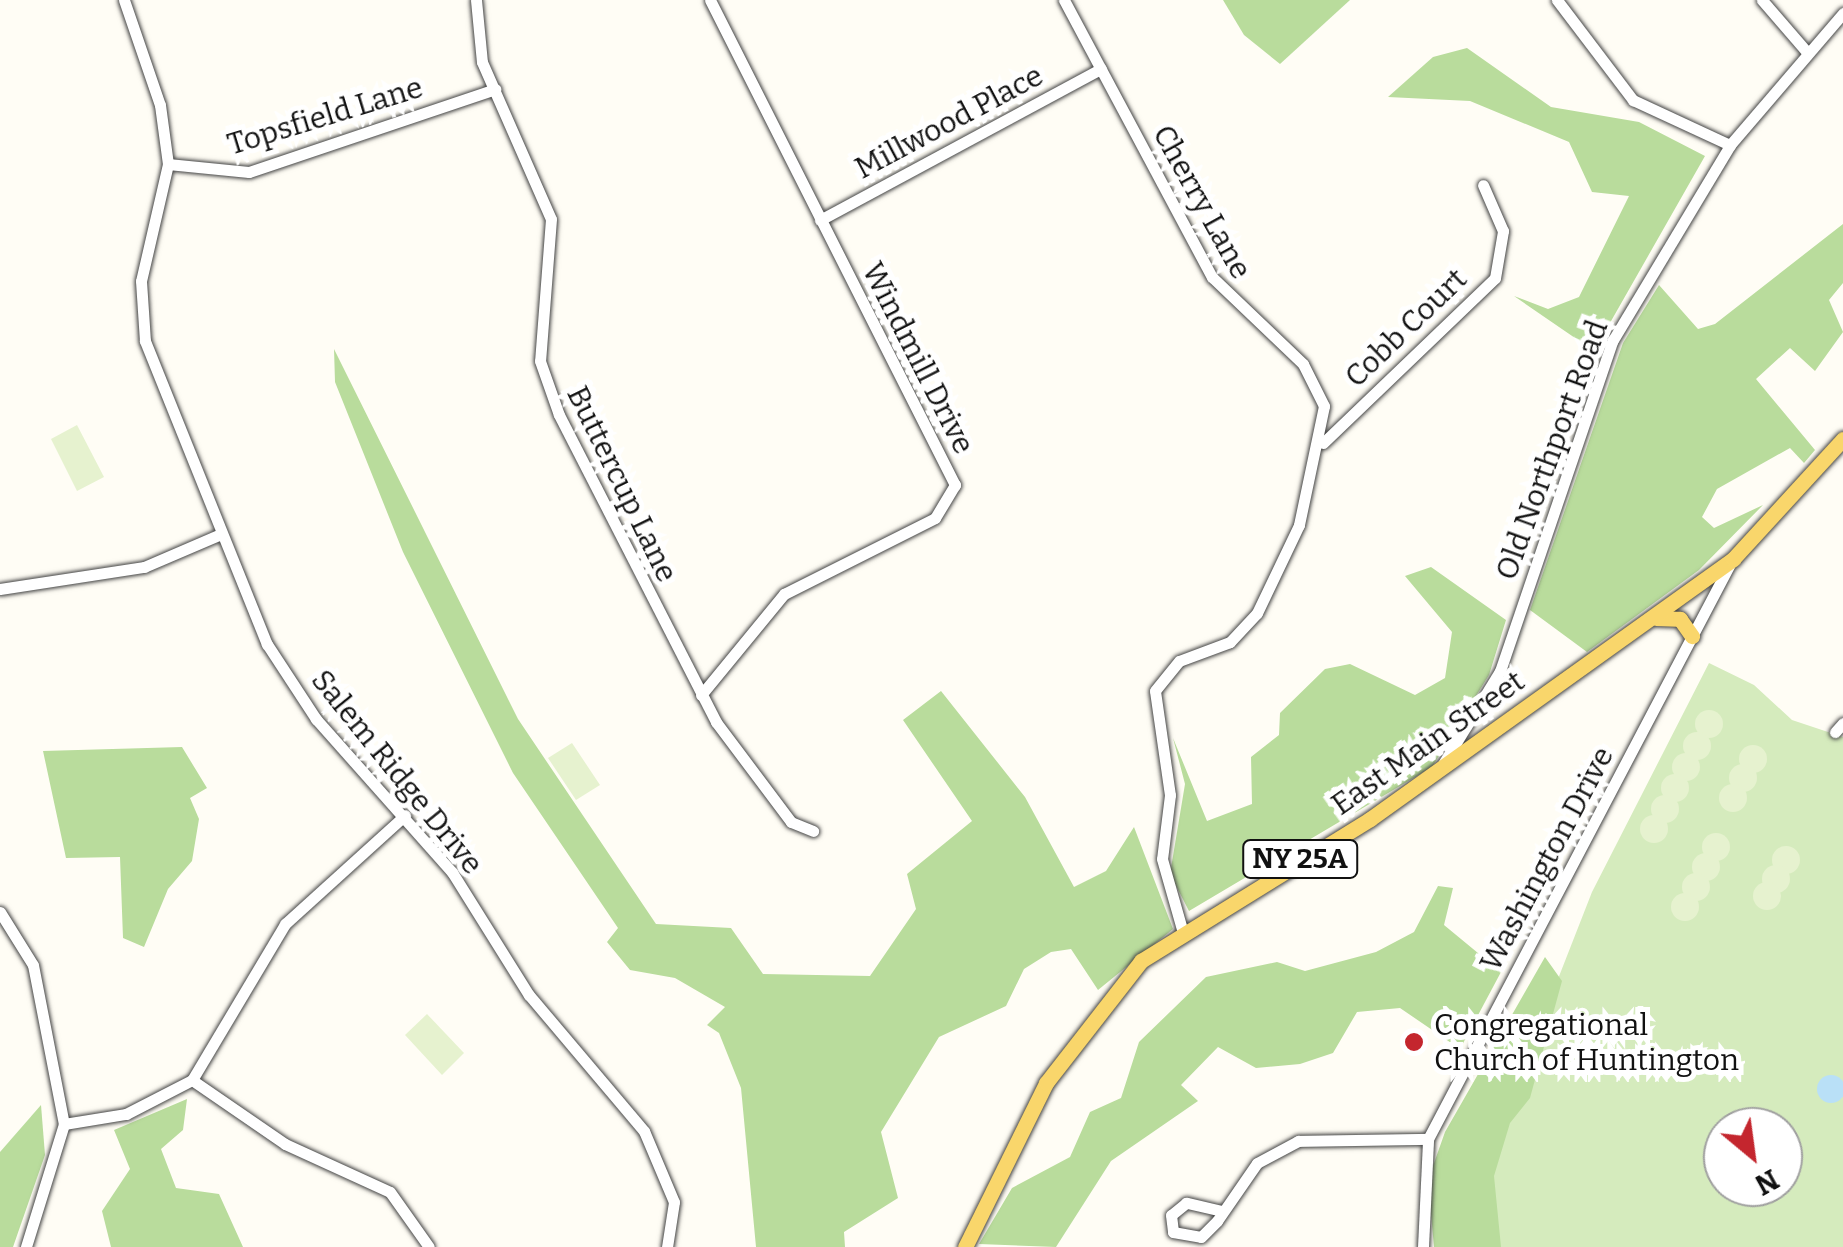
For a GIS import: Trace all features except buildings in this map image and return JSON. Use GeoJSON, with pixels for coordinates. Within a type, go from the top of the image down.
{"type":"FeatureCollection","features":[{"type":"Feature","properties":{"kind":"main road","name":"East Main Street"},"geometry":{"type":"LineString","coordinates":[[965,1247],[1066,1052],[1117,985],[1182,929],[1436,773],[1733,559],[1843,439]]}},
{"type":"Feature","properties":{"kind":"main road"},"geometry":{"type":"LineString","coordinates":[[1652,618],[1680,619],[1692,636]]}},
{"type":"Feature","properties":{"kind":"street","name":"Salem Ridge Drive"},"geometry":{"type":"LineString","coordinates":[[124,0],[160,105],[168,164],[142,281],[146,341],[221,534],[291,684],[405,815],[530,995],[658,1151],[674,1202],[667,1247]]}},
{"type":"Feature","properties":{"kind":"street","name":"Buttercup Lane"},"geometry":{"type":"LineString","coordinates":[[476,0],[495,89],[552,219],[540,336],[547,385],[701,696],[791,822],[813,831]]}},
{"type":"Feature","properties":{"kind":"street","name":"Windmill Drive"},"geometry":{"type":"LineString","coordinates":[[701,696],[784,594],[936,518],[955,498],[710,0]]}},
{"type":"Feature","properties":{"kind":"street","name":"Cherry Lane"},"geometry":{"type":"LineString","coordinates":[[1064,0],[1212,277],[1315,382],[1323,443],[1293,542],[1257,613],[1230,642],[1178,660],[1155,691],[1170,795],[1162,859],[1182,929]]}},
{"type":"Feature","properties":{"kind":"street"},"geometry":{"type":"LineString","coordinates":[[1558,0],[1633,100],[1730,145]]}},
{"type":"Feature","properties":{"kind":"street"},"geometry":{"type":"LineString","coordinates":[[1762,0],[1806,51]]}},
{"type":"Feature","properties":{"kind":"street","name":"Old Northport Road"},"geometry":{"type":"LineString","coordinates":[[1436,773],[1500,671],[1613,340],[1730,145],[1806,51],[1843,13]]}},
{"type":"Feature","properties":{"kind":"street","name":"Millwood Place"},"geometry":{"type":"LineString","coordinates":[[820,220],[1102,69]]}},
{"type":"Feature","properties":{"kind":"street","name":"Topsfield Lane"},"geometry":{"type":"LineString","coordinates":[[168,164],[249,172],[495,89]]}},
{"type":"Feature","properties":{"kind":"street","name":"Cobb Court"},"geometry":{"type":"LineString","coordinates":[[1323,443],[1495,278],[1504,231],[1483,186]]}},
{"type":"Feature","properties":{"kind":"street"},"geometry":{"type":"LineString","coordinates":[[0,589],[144,567],[221,534]]}},
{"type":"Feature","properties":{"kind":"street","name":"Washington Drive"},"geometry":{"type":"LineString","coordinates":[[1423,1247],[1428,1138],[1733,559]]}},
{"type":"Feature","properties":{"kind":"street"},"geometry":{"type":"LineString","coordinates":[[64,1124],[126,1114],[192,1080],[286,924],[405,815]]}},
{"type":"Feature","properties":{"kind":"street"},"geometry":{"type":"LineString","coordinates":[[0,912],[34,965],[64,1124],[26,1247]]}},
{"type":"Feature","properties":{"kind":"street"},"geometry":{"type":"LineString","coordinates":[[192,1080],[285,1144],[390,1192],[429,1247]]}},
{"type":"Feature","properties":{"kind":"street"},"geometry":{"type":"LineString","coordinates":[[1222,1211],[1186,1203],[1171,1215],[1172,1232],[1201,1238],[1222,1211],[1257,1163],[1298,1141],[1428,1138]]}},
{"type":"Feature","properties":{"kind":"green space"},"geometry":{"type":"Polygon","coordinates":[[[1223,0],[1350,0],[1280,64],[1244,35],[1223,0]]]}},
{"type":"Feature","properties":{"kind":"green space"},"geometry":{"type":"Polygon","coordinates":[[[1467,48],[1551,107],[1639,122],[1705,156],[1594,351],[1514,296],[1548,309],[1579,297],[1629,196],[1592,192],[1569,142],[1470,101],[1388,97],[1433,57],[1467,48]]]}},
{"type":"Feature","properties":{"kind":"green space"},"geometry":{"type":"Polygon","coordinates":[[[1843,224],[1843,283],[1829,300],[1843,332],[1815,371],[1790,348],[1756,379],[1815,450],[1804,463],[1790,448],[1717,489],[1702,517],[1714,528],[1763,505],[1699,570],[1587,652],[1530,610],[1623,343],[1659,285],[1698,329],[1715,324],[1843,224]]]}},
{"type":"Feature","properties":{"kind":"green space"},"geometry":{"type":"Polygon","coordinates":[[[334,349],[518,719],[656,924],[731,928],[763,974],[870,976],[916,909],[907,874],[972,821],[903,720],[941,691],[1025,797],[1074,887],[1106,871],[1134,827],[1173,929],[1098,990],[1071,949],[1051,952],[1024,969],[1006,1006],[939,1037],[881,1132],[898,1198],[844,1232],[845,1247],[756,1247],[741,1088],[719,1033],[707,1025],[725,1007],[675,978],[630,970],[607,942],[618,928],[513,773],[403,552],[335,382],[334,349]]]}},
{"type":"Feature","properties":{"kind":"green space"},"geometry":{"type":"Polygon","coordinates":[[[77,425],[104,477],[77,491],[51,439],[77,425]]]}},
{"type":"Feature","properties":{"kind":"green space"},"geometry":{"type":"Polygon","coordinates":[[[1431,567],[1506,620],[1489,675],[1432,767],[1189,911],[1170,874],[1185,784],[1173,738],[1207,821],[1252,804],[1251,757],[1279,735],[1280,713],[1325,669],[1350,664],[1415,695],[1445,678],[1452,632],[1405,576],[1431,567]]]}},
{"type":"Feature","properties":{"kind":"green space"},"geometry":{"type":"Polygon","coordinates":[[[1709,663],[1754,685],[1792,720],[1843,737],[1843,1247],[1493,1247],[1477,1186],[1592,892],[1709,663]]]}},
{"type":"Feature","properties":{"kind":"green space"},"geometry":{"type":"Polygon","coordinates":[[[1709,710],[1719,714],[1723,724],[1719,734],[1709,738],[1699,734],[1695,724],[1699,714],[1709,710]]]}},
{"type":"Feature","properties":{"kind":"green space"},"geometry":{"type":"Polygon","coordinates":[[[1697,732],[1707,736],[1711,746],[1707,756],[1697,760],[1687,756],[1683,746],[1687,736],[1697,732]]]}},
{"type":"Feature","properties":{"kind":"green space"},"geometry":{"type":"Polygon","coordinates":[[[572,743],[600,785],[576,800],[548,758],[572,743]]]}},
{"type":"Feature","properties":{"kind":"green space"},"geometry":{"type":"Polygon","coordinates":[[[1753,745],[1763,749],[1767,759],[1763,769],[1753,773],[1743,769],[1739,759],[1743,749],[1753,745]]]}},
{"type":"Feature","properties":{"kind":"green space"},"geometry":{"type":"Polygon","coordinates":[[[182,747],[207,788],[190,798],[199,819],[192,861],[168,889],[144,947],[123,938],[120,857],[66,858],[43,751],[182,747]]]}},
{"type":"Feature","properties":{"kind":"green space"},"geometry":{"type":"Polygon","coordinates":[[[1686,753],[1696,757],[1700,767],[1696,777],[1686,781],[1676,777],[1672,767],[1676,757],[1686,753]]]}},
{"type":"Feature","properties":{"kind":"green space"},"geometry":{"type":"Polygon","coordinates":[[[1743,764],[1753,768],[1757,778],[1753,788],[1743,792],[1733,788],[1729,778],[1733,768],[1743,764]]]}},
{"type":"Feature","properties":{"kind":"green space"},"geometry":{"type":"Polygon","coordinates":[[[1675,774],[1685,778],[1689,788],[1685,798],[1675,802],[1665,798],[1661,788],[1665,778],[1675,774]]]}},
{"type":"Feature","properties":{"kind":"green space"},"geometry":{"type":"Polygon","coordinates":[[[1733,784],[1743,788],[1747,798],[1743,808],[1733,812],[1723,808],[1719,798],[1723,788],[1733,784]]]}},
{"type":"Feature","properties":{"kind":"green space"},"geometry":{"type":"Polygon","coordinates":[[[1665,795],[1675,799],[1679,809],[1675,819],[1665,823],[1655,819],[1651,809],[1655,799],[1665,795]]]}},
{"type":"Feature","properties":{"kind":"green space"},"geometry":{"type":"Polygon","coordinates":[[[1654,815],[1664,819],[1668,829],[1664,839],[1654,843],[1644,839],[1640,829],[1644,819],[1654,815]]]}},
{"type":"Feature","properties":{"kind":"green space"},"geometry":{"type":"Polygon","coordinates":[[[1716,833],[1726,837],[1730,847],[1726,857],[1716,861],[1706,857],[1702,847],[1706,837],[1716,833]]]}},
{"type":"Feature","properties":{"kind":"green space"},"geometry":{"type":"Polygon","coordinates":[[[1786,846],[1796,850],[1800,860],[1796,870],[1786,874],[1776,870],[1772,860],[1776,850],[1786,846]]]}},
{"type":"Feature","properties":{"kind":"green space"},"geometry":{"type":"Polygon","coordinates":[[[1706,853],[1716,857],[1720,867],[1716,877],[1706,881],[1696,877],[1692,867],[1696,857],[1706,853]]]}},
{"type":"Feature","properties":{"kind":"green space"},"geometry":{"type":"Polygon","coordinates":[[[1776,865],[1786,869],[1790,879],[1786,889],[1776,893],[1766,889],[1762,879],[1766,869],[1776,865]]]}},
{"type":"Feature","properties":{"kind":"green space"},"geometry":{"type":"Polygon","coordinates":[[[1696,873],[1706,877],[1710,887],[1706,897],[1696,901],[1686,897],[1682,887],[1686,877],[1696,873]]]}},
{"type":"Feature","properties":{"kind":"green space"},"geometry":{"type":"Polygon","coordinates":[[[1767,882],[1777,886],[1781,896],[1777,906],[1767,910],[1757,906],[1753,896],[1757,886],[1767,882]]]}},
{"type":"Feature","properties":{"kind":"green space"},"geometry":{"type":"Polygon","coordinates":[[[1438,886],[1453,888],[1444,925],[1501,972],[1460,1049],[1400,1008],[1357,1012],[1333,1053],[1300,1064],[1256,1068],[1218,1047],[1181,1085],[1198,1101],[1111,1161],[1056,1247],[979,1244],[1012,1188],[1070,1157],[1090,1112],[1121,1098],[1139,1042],[1206,977],[1277,962],[1305,971],[1376,952],[1414,932],[1438,886]]]}},
{"type":"Feature","properties":{"kind":"green space"},"geometry":{"type":"Polygon","coordinates":[[[1685,893],[1695,897],[1699,907],[1695,917],[1685,921],[1675,917],[1671,907],[1675,897],[1685,893]]]}},
{"type":"Feature","properties":{"kind":"green space"},"geometry":{"type":"Polygon","coordinates":[[[1545,957],[1562,981],[1530,1098],[1510,1123],[1494,1176],[1501,1247],[1434,1247],[1428,1180],[1445,1132],[1545,957]]]}},
{"type":"Feature","properties":{"kind":"green space"},"geometry":{"type":"Polygon","coordinates":[[[427,1014],[464,1053],[442,1075],[405,1035],[427,1014]]]}},
{"type":"Feature","properties":{"kind":"green space"},"geometry":{"type":"Polygon","coordinates":[[[187,1099],[183,1130],[161,1149],[176,1188],[219,1194],[243,1247],[111,1247],[102,1211],[130,1169],[114,1130],[187,1099]]]}},
{"type":"Feature","properties":{"kind":"green space"},"geometry":{"type":"Polygon","coordinates":[[[41,1105],[45,1155],[13,1247],[0,1247],[0,1152],[41,1105]]]}},
{"type":"Feature","properties":{"kind":"water"},"geometry":{"type":"Polygon","coordinates":[[[1831,1075],[1841,1079],[1845,1089],[1841,1099],[1831,1103],[1821,1099],[1817,1089],[1821,1079],[1831,1075]]]}},
{"type":"Feature","properties":{"kind":"place","name":"Congregational Church of Huntington"},"geometry":{"type":"Point","coordinates":[1414,1042]}}]}
